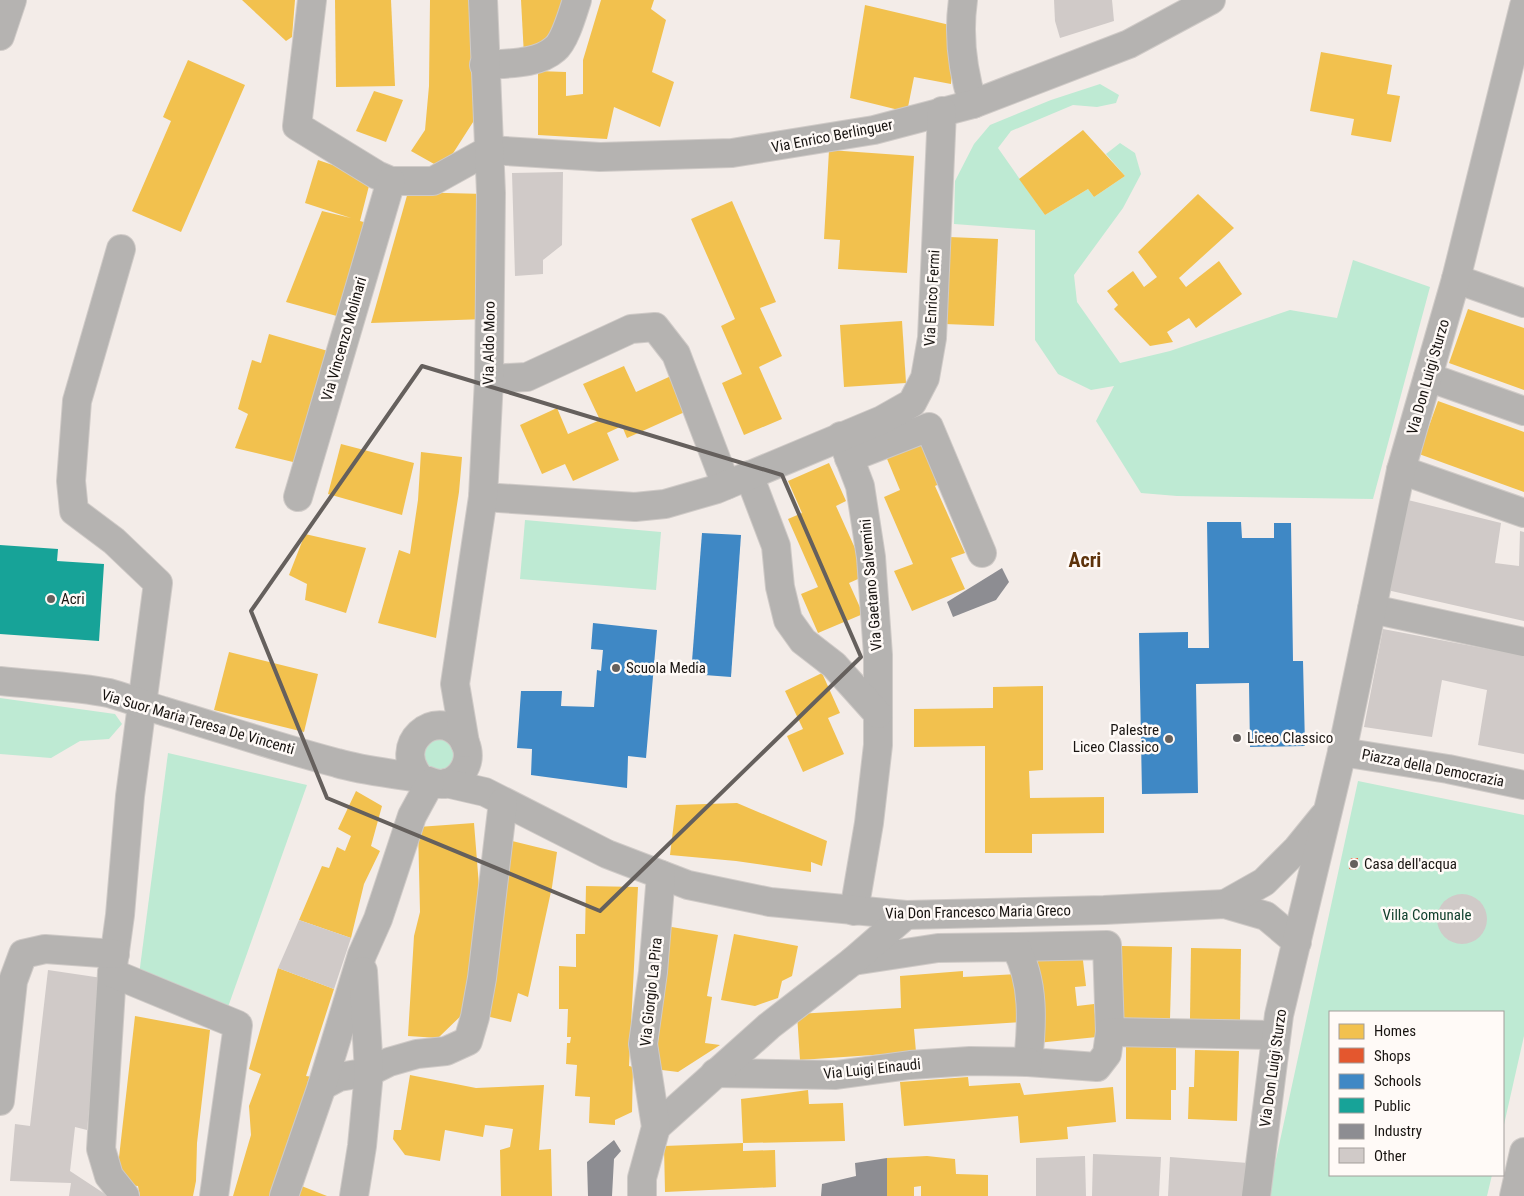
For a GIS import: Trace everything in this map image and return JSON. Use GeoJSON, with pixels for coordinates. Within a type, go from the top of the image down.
{"type":"FeatureCollection","features":[{"type":"Feature","properties":{"kind":"street"},"geometry":{"type":"LineString","coordinates":[[0,34],[12,0]]}},
{"type":"Feature","properties":{"kind":"street"},"geometry":{"type":"LineString","coordinates":[[312,0],[297,126],[377,175],[391,181],[434,181],[489,150]]}},
{"type":"Feature","properties":{"kind":"street","name":"Via Aldo Moro"},"geometry":{"type":"LineString","coordinates":[[466,754],[455,684],[483,497],[489,379],[491,193],[484,65],[483,0]]}},
{"type":"Feature","properties":{"kind":"street"},"geometry":{"type":"LineString","coordinates":[[484,65],[535,60],[556,49],[571,20],[577,0]]}},
{"type":"Feature","properties":{"kind":"street"},"geometry":{"type":"LineString","coordinates":[[963,0],[960,23],[963,72],[972,104]]}},
{"type":"Feature","properties":{"kind":"street","name":"Via Enrico Berlinguer"},"geometry":{"type":"LineString","coordinates":[[489,150],[600,157],[732,154],[874,130],[972,104],[1128,44],[1211,0]]}},
{"type":"Feature","properties":{"kind":"street","name":"Via Don Luigi Sturzo"},"geometry":{"type":"LineString","coordinates":[[1256,1196],[1276,1035],[1296,942],[1342,752],[1401,470],[1456,279],[1522,22]]}},
{"type":"Feature","properties":{"kind":"street","name":"Via Enrico Fermi"},"geometry":{"type":"LineString","coordinates":[[845,447],[882,420],[912,403],[926,378],[932,338],[942,111]]}},
{"type":"Feature","properties":{"kind":"street","name":"Via Vincenzo Molinari"},"geometry":{"type":"LineString","coordinates":[[298,497],[391,181]]}},
{"type":"Feature","properties":{"kind":"street"},"geometry":{"type":"LineString","coordinates":[[121,249],[77,401],[72,481],[74,511],[114,541],[158,583],[130,796],[114,963],[101,1149],[109,1176],[125,1196]]}},
{"type":"Feature","properties":{"kind":"street"},"geometry":{"type":"LineString","coordinates":[[1456,279],[1524,303]]}},
{"type":"Feature","properties":{"kind":"street"},"geometry":{"type":"LineString","coordinates":[[489,379],[527,377],[631,329],[655,326],[676,354],[738,480],[776,546],[780,587],[788,620],[803,641],[834,664],[878,714]]}},
{"type":"Feature","properties":{"kind":"street"},"geometry":{"type":"LineString","coordinates":[[1428,377],[1524,411]]}},
{"type":"Feature","properties":{"kind":"street"},"geometry":{"type":"LineString","coordinates":[[483,497],[635,507],[665,504],[845,447],[929,427],[982,553]]}},
{"type":"Feature","properties":{"kind":"street","name":"Via Gaetano Salvemini"},"geometry":{"type":"LineString","coordinates":[[845,447],[860,486],[871,556],[876,618],[878,714],[878,745],[869,823],[854,911]]}},
{"type":"Feature","properties":{"kind":"street"},"geometry":{"type":"LineString","coordinates":[[1401,470],[1524,513]]}},
{"type":"Feature","properties":{"kind":"street"},"geometry":{"type":"LineString","coordinates":[[1372,609],[1524,642]]}},
{"type":"Feature","properties":{"kind":"street","name":"Via Suor Maria Teresa De Vincenti"},"geometry":{"type":"LineString","coordinates":[[0,681],[108,693],[336,763],[380,774],[432,782]]}},
{"type":"Feature","properties":{"kind":"street","name":"Via Aldo Moro"},"geometry":{"type":"LineString","coordinates":[[417,735],[441,707],[455,684]]}},
{"type":"Feature","properties":{"kind":"street"},"geometry":{"type":"LineString","coordinates":[[284,1196],[322,1086],[362,955],[378,919],[412,816],[432,782],[458,777],[466,754],[460,736],[446,727],[428,728],[417,735],[409,756],[411,764],[432,782]]}},
{"type":"Feature","properties":{"kind":"street","name":"Via Suor Maria Teresa De Vincenti"},"geometry":{"type":"LineString","coordinates":[[336,763],[385,757],[417,735]]}},
{"type":"Feature","properties":{"kind":"street","name":"Piazza della Democrazia"},"geometry":{"type":"LineString","coordinates":[[1342,752],[1448,769],[1524,786]]}},
{"type":"Feature","properties":{"kind":"street","name":"Via Don Francesco Maria Greco"},"geometry":{"type":"LineString","coordinates":[[466,754],[494,797]]}},
{"type":"Feature","properties":{"kind":"street","name":"Via Don Francesco Maria Greco"},"geometry":{"type":"LineString","coordinates":[[432,782],[494,797],[607,854],[688,885],[770,902],[906,915],[1104,910],[1225,904]]}},
{"type":"Feature","properties":{"kind":"street"},"geometry":{"type":"LineString","coordinates":[[322,1086],[339,1077],[369,1072],[389,1062],[417,1054],[446,1051],[468,1041],[476,1017],[482,978],[494,797]]}},
{"type":"Feature","properties":{"kind":"street"},"geometry":{"type":"LineString","coordinates":[[1225,904],[1264,882],[1297,849],[1326,814]]}},
{"type":"Feature","properties":{"kind":"street","name":"Via Giorgio La Pira"},"geometry":{"type":"LineString","coordinates":[[642,1196],[642,1178],[656,1127],[644,1044],[653,972],[661,875]]}},
{"type":"Feature","properties":{"kind":"street"},"geometry":{"type":"LineString","coordinates":[[1225,904],[1266,916],[1296,942]]}},
{"type":"Feature","properties":{"kind":"street"},"geometry":{"type":"LineString","coordinates":[[656,1127],[769,1026],[853,960],[906,915]]}},
{"type":"Feature","properties":{"kind":"street"},"geometry":{"type":"LineString","coordinates":[[853,960],[938,948],[1107,946],[1110,1032],[1276,1035]]}},
{"type":"Feature","properties":{"kind":"street"},"geometry":{"type":"LineString","coordinates":[[1015,947],[1021,957],[1028,986],[1031,1031],[1028,1062]]}},
{"type":"Feature","properties":{"kind":"street"},"geometry":{"type":"LineString","coordinates":[[0,1102],[13,981],[22,954],[45,949],[114,963],[238,1025],[214,1196]]}},
{"type":"Feature","properties":{"kind":"street"},"geometry":{"type":"LineString","coordinates":[[354,1196],[362,1146],[369,1072],[362,955]]}},
{"type":"Feature","properties":{"kind":"street","name":"Via Luigi Einaudi"},"geometry":{"type":"LineString","coordinates":[[715,1073],[836,1075],[970,1061],[1028,1062],[1098,1067],[1107,1054],[1110,1032]]}},
{"type":"Feature","properties":{"kind":"street"},"geometry":{"type":"LineString","coordinates":[[1514,1196],[1524,1152]]}},
{"type":"Feature","properties":{"kind":"highlighted area"},"geometry":{"type":"Polygon","coordinates":[[[422,366],[782,475],[861,657],[600,911],[327,798],[251,611],[422,366]]]}},
{"type":"Feature","properties":{"kind":"green space"},"geometry":{"type":"Polygon","coordinates":[[[1100,84],[1119,95],[1116,103],[1097,107],[1073,105],[1011,131],[998,148],[1045,215],[1088,189],[1094,197],[1125,176],[1106,154],[1120,143],[1135,153],[1141,174],[1123,208],[1074,275],[1077,302],[1120,363],[1170,351],[1290,310],[1337,318],[1353,260],[1430,287],[1373,499],[1177,496],[1141,493],[1096,421],[1114,386],[1091,390],[1058,374],[1035,340],[1035,230],[954,224],[955,181],[974,144],[990,125],[1051,100],[1100,84]]]}},
{"type":"Feature","properties":{"kind":"green space"},"geometry":{"type":"Polygon","coordinates":[[[525,520],[661,532],[656,590],[520,579],[525,520]]]}},
{"type":"Feature","properties":{"kind":"green space"},"geometry":{"type":"Polygon","coordinates":[[[0,698],[115,714],[122,724],[109,739],[80,741],[51,758],[0,754],[0,698]]]}},
{"type":"Feature","properties":{"kind":"green space"},"geometry":{"type":"Polygon","coordinates":[[[439,739],[445,740],[450,744],[454,749],[454,761],[450,766],[445,770],[439,771],[433,770],[428,766],[424,761],[423,755],[424,749],[428,744],[433,740],[439,739]]]}},
{"type":"Feature","properties":{"kind":"green space"},"geometry":{"type":"Polygon","coordinates":[[[168,753],[307,785],[228,1007],[139,975],[168,753]]]}},
{"type":"Feature","properties":{"kind":"green space","name":"Villa Comunale"},"geometry":{"type":"Polygon","coordinates":[[[1358,781],[1524,815],[1524,1036],[1504,1125],[1504,1011],[1329,1011],[1329,1176],[1492,1176],[1487,1196],[1268,1196],[1358,781]]]}},
{"type":"Feature","properties":{"kind":"building: Homes"},"geometry":{"type":"Polygon","coordinates":[[[242,0],[295,0],[292,37],[286,41],[242,0]]]}},
{"type":"Feature","properties":{"kind":"building: Homes"},"geometry":{"type":"Polygon","coordinates":[[[335,0],[391,0],[395,86],[336,87],[335,0]]]}},
{"type":"Feature","properties":{"kind":"building: Homes"},"geometry":{"type":"Polygon","coordinates":[[[430,0],[479,0],[482,108],[443,169],[411,151],[425,130],[429,86],[430,0]]]}},
{"type":"Feature","properties":{"kind":"building: Homes"},"geometry":{"type":"Polygon","coordinates":[[[521,0],[571,0],[549,40],[524,56],[521,0]]]}},
{"type":"Feature","properties":{"kind":"building: Homes"},"geometry":{"type":"Polygon","coordinates":[[[601,0],[654,0],[651,9],[666,20],[652,72],[674,82],[660,127],[614,107],[607,139],[538,135],[538,71],[566,72],[566,96],[583,94],[583,60],[601,0]]]}},
{"type":"Feature","properties":{"kind":"building: Homes"},"geometry":{"type":"Polygon","coordinates":[[[865,5],[954,26],[951,84],[914,77],[907,112],[850,98],[865,5]]]}},
{"type":"Feature","properties":{"kind":"building: Homes"},"geometry":{"type":"Polygon","coordinates":[[[1321,52],[1392,65],[1387,94],[1400,96],[1391,142],[1351,135],[1354,119],[1310,111],[1321,52]]]}},
{"type":"Feature","properties":{"kind":"building: Homes"},"geometry":{"type":"Polygon","coordinates":[[[188,60],[245,85],[181,232],[132,211],[171,121],[163,117],[188,60]]]}},
{"type":"Feature","properties":{"kind":"building: Homes"},"geometry":{"type":"Polygon","coordinates":[[[374,91],[403,100],[386,142],[356,131],[374,91]]]}},
{"type":"Feature","properties":{"kind":"building: Homes"},"geometry":{"type":"Polygon","coordinates":[[[1083,130],[1125,176],[1094,197],[1088,189],[1045,215],[1019,179],[1083,130]]]}},
{"type":"Feature","properties":{"kind":"building: Homes"},"geometry":{"type":"Polygon","coordinates":[[[829,150],[914,156],[907,273],[838,269],[840,240],[824,239],[829,150]]]}},
{"type":"Feature","properties":{"kind":"building: Homes"},"geometry":{"type":"Polygon","coordinates":[[[318,160],[371,178],[360,221],[378,226],[344,318],[286,302],[322,211],[351,218],[305,203],[318,160]]]}},
{"type":"Feature","properties":{"kind":"building: Homes"},"geometry":{"type":"Polygon","coordinates":[[[408,192],[485,194],[485,319],[371,323],[408,192]]]}},
{"type":"Feature","properties":{"kind":"building: Homes"},"geometry":{"type":"Polygon","coordinates":[[[1198,194],[1234,228],[1179,278],[1186,287],[1219,261],[1242,294],[1196,328],[1189,318],[1167,332],[1173,342],[1150,346],[1114,309],[1118,305],[1107,291],[1133,271],[1144,287],[1157,277],[1138,252],[1198,194]]]}},
{"type":"Feature","properties":{"kind":"building: Homes"},"geometry":{"type":"Polygon","coordinates":[[[732,201],[776,302],[760,308],[782,356],[759,367],[782,419],[744,435],[722,383],[742,374],[721,326],[735,319],[691,219],[732,201]]]}},
{"type":"Feature","properties":{"kind":"building: Homes"},"geometry":{"type":"Polygon","coordinates":[[[949,237],[998,239],[994,326],[945,324],[949,237]]]}},
{"type":"Feature","properties":{"kind":"building: Homes"},"geometry":{"type":"Polygon","coordinates":[[[1468,309],[1524,328],[1524,390],[1449,363],[1468,309]]]}},
{"type":"Feature","properties":{"kind":"building: Homes"},"geometry":{"type":"Polygon","coordinates":[[[902,321],[906,383],[844,387],[840,325],[902,321]]]}},
{"type":"Feature","properties":{"kind":"building: Homes"},"geometry":{"type":"Polygon","coordinates":[[[269,334],[328,351],[297,463],[235,448],[248,414],[238,409],[252,360],[261,363],[269,334]]]}},
{"type":"Feature","properties":{"kind":"building: Homes"},"geometry":{"type":"Polygon","coordinates":[[[624,366],[636,392],[671,376],[687,411],[627,438],[622,426],[607,433],[619,460],[573,481],[565,464],[542,474],[520,425],[557,408],[568,434],[600,420],[583,384],[624,366]]]}},
{"type":"Feature","properties":{"kind":"building: Homes"},"geometry":{"type":"Polygon","coordinates":[[[1438,401],[1524,432],[1524,492],[1419,454],[1438,401]]]}},
{"type":"Feature","properties":{"kind":"building: Homes"},"geometry":{"type":"Polygon","coordinates":[[[931,435],[950,479],[935,486],[965,553],[951,558],[965,589],[912,611],[894,571],[913,564],[884,497],[900,490],[885,454],[931,435]]]}},
{"type":"Feature","properties":{"kind":"building: Homes"},"geometry":{"type":"Polygon","coordinates":[[[341,444],[414,463],[402,515],[328,494],[341,444]]]}},
{"type":"Feature","properties":{"kind":"building: Homes"},"geometry":{"type":"Polygon","coordinates":[[[421,452],[462,457],[459,492],[436,638],[378,623],[399,550],[410,554],[418,500],[421,452]]]}},
{"type":"Feature","properties":{"kind":"building: Homes"},"geometry":{"type":"Polygon","coordinates":[[[829,463],[846,501],[836,506],[867,575],[849,583],[863,614],[818,633],[801,594],[818,587],[788,519],[802,513],[788,481],[829,463]]]}},
{"type":"Feature","properties":{"kind":"building: Homes"},"geometry":{"type":"Polygon","coordinates":[[[305,534],[366,548],[346,613],[305,600],[307,584],[289,575],[305,534]]]}},
{"type":"Feature","properties":{"kind":"building: Homes"},"geometry":{"type":"Polygon","coordinates":[[[229,652],[318,674],[304,732],[214,710],[229,652]]]}},
{"type":"Feature","properties":{"kind":"building: Homes"},"geometry":{"type":"Polygon","coordinates":[[[822,673],[840,713],[828,718],[844,754],[803,772],[787,736],[803,729],[785,691],[822,673]]]}},
{"type":"Feature","properties":{"kind":"building: Homes"},"geometry":{"type":"Polygon","coordinates":[[[1043,686],[1043,770],[1029,771],[1030,798],[1104,797],[1104,833],[1032,834],[1032,853],[985,853],[985,746],[914,747],[914,709],[993,708],[993,687],[1043,686]]]}},
{"type":"Feature","properties":{"kind":"building: Homes"},"geometry":{"type":"Polygon","coordinates":[[[356,791],[382,806],[371,846],[380,851],[364,884],[351,938],[299,920],[322,866],[329,868],[337,847],[345,851],[351,836],[338,829],[356,791]]]}},
{"type":"Feature","properties":{"kind":"building: Homes"},"geometry":{"type":"Polygon","coordinates":[[[737,803],[827,841],[822,866],[811,862],[811,872],[736,861],[670,855],[676,805],[737,803]]]}},
{"type":"Feature","properties":{"kind":"building: Homes"},"geometry":{"type":"Polygon","coordinates":[[[474,823],[479,886],[478,938],[469,1008],[438,1038],[408,1036],[414,936],[420,912],[418,827],[474,823]]]}},
{"type":"Feature","properties":{"kind":"building: Homes"},"geometry":{"type":"Polygon","coordinates":[[[508,840],[557,852],[552,887],[528,997],[518,993],[511,1022],[486,1016],[508,840]]]}},
{"type":"Feature","properties":{"kind":"building: Homes"},"geometry":{"type":"Polygon","coordinates":[[[586,886],[638,887],[629,1066],[633,1067],[632,1112],[615,1120],[615,1125],[589,1123],[590,1097],[575,1096],[577,1065],[566,1064],[567,1043],[570,1043],[571,1037],[567,1037],[568,1009],[559,1009],[559,966],[576,967],[576,934],[585,934],[586,886]]]}},
{"type":"Feature","properties":{"kind":"building: Homes"},"geometry":{"type":"Polygon","coordinates":[[[666,926],[718,935],[707,996],[712,997],[705,1043],[720,1045],[678,1072],[654,1069],[664,989],[666,926]]]}},
{"type":"Feature","properties":{"kind":"building: Homes"},"geometry":{"type":"Polygon","coordinates":[[[734,934],[798,946],[792,976],[782,981],[778,998],[755,1006],[721,1000],[734,934]]]}},
{"type":"Feature","properties":{"kind":"building: Homes"},"geometry":{"type":"Polygon","coordinates":[[[1122,946],[1172,947],[1170,1019],[1120,1019],[1122,946]]]}},
{"type":"Feature","properties":{"kind":"building: Homes"},"geometry":{"type":"Polygon","coordinates":[[[1191,948],[1241,949],[1240,1020],[1190,1019],[1191,948]]]}},
{"type":"Feature","properties":{"kind":"building: Homes"},"geometry":{"type":"Polygon","coordinates":[[[1082,952],[1086,986],[1075,987],[1077,1006],[1094,1004],[1097,1037],[1037,1043],[1029,957],[1082,952]]]}},
{"type":"Feature","properties":{"kind":"building: Homes"},"geometry":{"type":"Polygon","coordinates":[[[278,968],[334,989],[306,1076],[313,1077],[273,1196],[233,1196],[251,1135],[249,1106],[261,1074],[249,1069],[278,968]]]}},
{"type":"Feature","properties":{"kind":"building: Homes"},"geometry":{"type":"Polygon","coordinates":[[[963,971],[963,977],[1018,974],[1022,1022],[914,1029],[916,1052],[800,1060],[797,1014],[901,1008],[900,976],[963,971]]]}},
{"type":"Feature","properties":{"kind":"building: Homes"},"geometry":{"type":"Polygon","coordinates":[[[135,1016],[210,1030],[193,1196],[140,1196],[138,1186],[116,1184],[135,1016]]]}},
{"type":"Feature","properties":{"kind":"building: Homes"},"geometry":{"type":"Polygon","coordinates":[[[1126,1046],[1176,1046],[1176,1090],[1171,1090],[1171,1120],[1126,1119],[1126,1046]]]}},
{"type":"Feature","properties":{"kind":"building: Homes"},"geometry":{"type":"Polygon","coordinates":[[[1195,1050],[1239,1051],[1237,1121],[1188,1119],[1189,1087],[1194,1087],[1195,1050]]]}},
{"type":"Feature","properties":{"kind":"building: Homes"},"geometry":{"type":"Polygon","coordinates":[[[410,1075],[476,1088],[544,1085],[539,1150],[551,1149],[552,1196],[501,1196],[500,1150],[510,1147],[513,1129],[485,1125],[483,1137],[445,1130],[440,1161],[405,1155],[393,1139],[394,1130],[401,1130],[410,1075]]]}},
{"type":"Feature","properties":{"kind":"building: Homes"},"geometry":{"type":"Polygon","coordinates":[[[968,1077],[969,1086],[1020,1083],[1024,1095],[1113,1087],[1116,1122],[1067,1127],[1068,1139],[1020,1143],[1018,1116],[904,1126],[900,1082],[968,1077]]]}},
{"type":"Feature","properties":{"kind":"building: Homes"},"geometry":{"type":"Polygon","coordinates":[[[808,1090],[809,1104],[843,1103],[845,1141],[743,1143],[741,1099],[808,1090]]]}},
{"type":"Feature","properties":{"kind":"building: Homes"},"geometry":{"type":"Polygon","coordinates":[[[743,1143],[743,1151],[775,1150],[776,1187],[665,1192],[664,1146],[743,1143]]]}},
{"type":"Feature","properties":{"kind":"building: Homes"},"geometry":{"type":"Polygon","coordinates":[[[927,1156],[955,1159],[956,1174],[988,1175],[988,1196],[921,1196],[921,1186],[914,1187],[914,1196],[887,1196],[887,1158],[927,1156]]]}},
{"type":"Feature","properties":{"kind":"building: Homes"},"geometry":{"type":"Polygon","coordinates":[[[299,1185],[327,1196],[295,1196],[299,1185]]]}},
{"type":"Feature","properties":{"kind":"building: Shops","name":"Casa dell'acqua"},"geometry":{"type":"Polygon","coordinates":[[[1351,858],[1358,858],[1356,870],[1349,869],[1351,858]]]}},
{"type":"Feature","properties":{"kind":"building: Schools"},"geometry":{"type":"Polygon","coordinates":[[[1207,522],[1241,522],[1242,538],[1274,538],[1274,523],[1291,523],[1293,661],[1303,661],[1305,746],[1250,747],[1249,683],[1196,684],[1198,793],[1142,794],[1139,633],[1188,632],[1188,648],[1209,648],[1207,522]]]}},
{"type":"Feature","properties":{"kind":"building: Schools"},"geometry":{"type":"Polygon","coordinates":[[[702,533],[741,535],[731,677],[691,674],[702,533]]]}},
{"type":"Feature","properties":{"kind":"building: Schools"},"geometry":{"type":"Polygon","coordinates":[[[593,623],[657,630],[646,758],[628,756],[627,788],[531,775],[532,749],[517,748],[521,691],[562,691],[561,706],[594,707],[597,670],[601,671],[603,650],[591,649],[593,623]]]}},
{"type":"Feature","properties":{"kind":"building: Public","name":"Acri"},"geometry":{"type":"Polygon","coordinates":[[[0,545],[58,549],[57,561],[104,564],[99,641],[0,634],[0,545]]]}},
{"type":"Feature","properties":{"kind":"building: Industry"},"geometry":{"type":"Polygon","coordinates":[[[1002,568],[1009,582],[996,600],[953,617],[947,602],[1002,568]]]}},
{"type":"Feature","properties":{"kind":"building: Industry"},"geometry":{"type":"Polygon","coordinates":[[[614,1140],[621,1151],[614,1159],[612,1196],[588,1196],[587,1162],[614,1140]]]}},
{"type":"Feature","properties":{"kind":"building: Industry"},"geometry":{"type":"Polygon","coordinates":[[[887,1158],[887,1196],[821,1196],[822,1184],[856,1176],[855,1163],[887,1158]]]}},
{"type":"Feature","properties":{"kind":"building: Other"},"geometry":{"type":"Polygon","coordinates":[[[1054,0],[1112,0],[1114,21],[1060,38],[1055,21],[1054,0]]]}},
{"type":"Feature","properties":{"kind":"building: Other"},"geometry":{"type":"Polygon","coordinates":[[[563,172],[562,245],[543,260],[543,274],[515,276],[512,173],[563,172]]]}},
{"type":"Feature","properties":{"kind":"building: Other"},"geometry":{"type":"Polygon","coordinates":[[[1408,500],[1501,523],[1495,563],[1519,566],[1520,531],[1524,532],[1524,621],[1387,590],[1408,500]]]}},
{"type":"Feature","properties":{"kind":"building: Other"},"geometry":{"type":"Polygon","coordinates":[[[1383,629],[1524,656],[1524,754],[1478,745],[1487,690],[1442,680],[1432,737],[1364,727],[1383,629]]]}},
{"type":"Feature","properties":{"kind":"building: Other"},"geometry":{"type":"Polygon","coordinates":[[[1462,894],[1472,896],[1480,901],[1485,909],[1487,919],[1485,929],[1480,937],[1472,942],[1462,944],[1452,942],[1444,937],[1439,929],[1437,919],[1439,909],[1444,901],[1452,896],[1462,894]]]}},
{"type":"Feature","properties":{"kind":"building: Other"},"geometry":{"type":"Polygon","coordinates":[[[299,920],[351,938],[334,989],[278,968],[299,920]]]}},
{"type":"Feature","properties":{"kind":"building: Other"},"geometry":{"type":"Polygon","coordinates":[[[48,970],[102,978],[87,1130],[75,1127],[70,1171],[108,1196],[69,1196],[71,1183],[10,1181],[15,1124],[30,1126],[48,970]]]}},
{"type":"Feature","properties":{"kind":"building: Other"},"geometry":{"type":"Polygon","coordinates":[[[1093,1154],[1161,1157],[1159,1196],[1092,1196],[1093,1154]]]}},
{"type":"Feature","properties":{"kind":"building: Other"},"geometry":{"type":"Polygon","coordinates":[[[1085,1156],[1086,1196],[1036,1196],[1036,1158],[1085,1156]]]}},
{"type":"Feature","properties":{"kind":"building: Other"},"geometry":{"type":"Polygon","coordinates":[[[1170,1157],[1248,1163],[1244,1196],[1168,1196],[1170,1157]]]}},
{"type":"Feature","properties":{"kind":"place","name":"Acri"},"geometry":{"type":"Point","coordinates":[51,599]}},
{"type":"Feature","properties":{"kind":"place","name":"Scuola Media"},"geometry":{"type":"Point","coordinates":[616,668]}},
{"type":"Feature","properties":{"kind":"place","name":"Liceo Classico"},"geometry":{"type":"Point","coordinates":[1237,738]}},
{"type":"Feature","properties":{"kind":"place","name":"Palestre Liceo Classico"},"geometry":{"type":"Point","coordinates":[1169,739]}},
{"type":"Feature","properties":{"kind":"place","name":"Casa dell'acqua"},"geometry":{"type":"Point","coordinates":[1354,864]}},
{"type":"Feature","properties":{"kind":"district","name":"Acri"},"geometry":{"type":"Point","coordinates":[1085,560]}}]}
